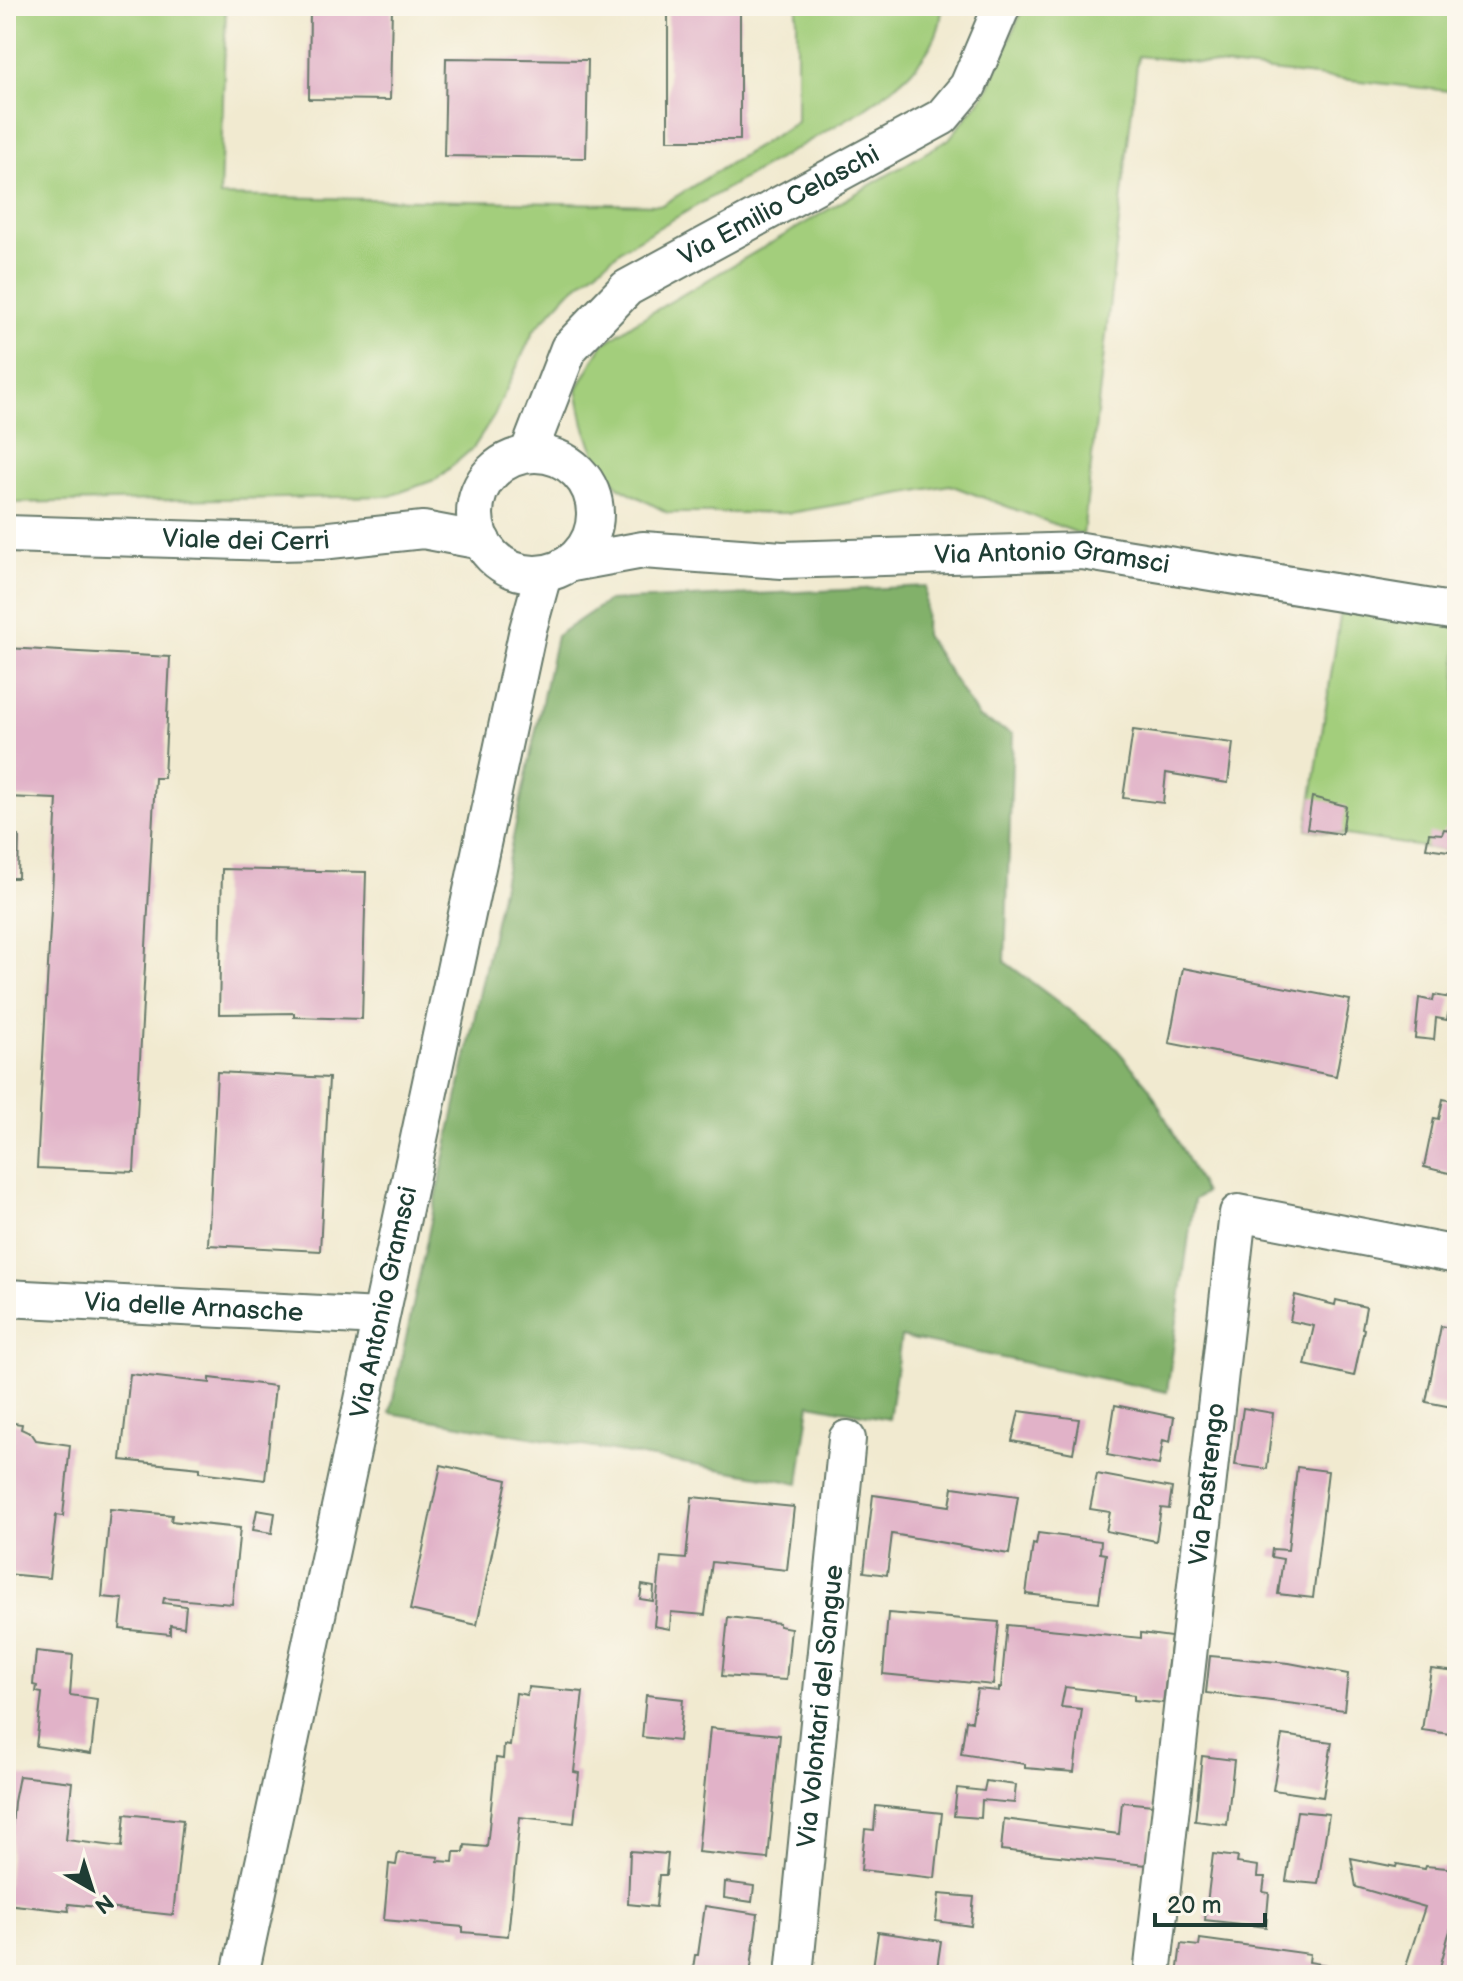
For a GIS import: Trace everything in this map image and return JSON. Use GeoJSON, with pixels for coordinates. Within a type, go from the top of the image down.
{"type":"FeatureCollection","features":[{"type":"Feature","properties":{"kind":"street","name":"Via Emilio Celaschi"},"geometry":{"type":"LineString","coordinates":[[543,456],[547,400],[569,348],[627,288],[942,117],[968,86],[1002,6]]}},
{"type":"Feature","properties":{"kind":"street"},"geometry":{"type":"LineString","coordinates":[[423,530],[479,491],[498,466],[543,456],[584,477],[596,507],[643,550]]}},
{"type":"Feature","properties":{"kind":"street"},"geometry":{"type":"LineString","coordinates":[[479,491],[474,522],[482,541]]}},
{"type":"Feature","properties":{"kind":"street"},"geometry":{"type":"LineString","coordinates":[[542,570],[591,538],[596,507]]}},
{"type":"Feature","properties":{"kind":"street","name":"Viale dei Cerri"},"geometry":{"type":"LineString","coordinates":[[6,534],[277,542],[321,541],[423,530],[482,541]]}},
{"type":"Feature","properties":{"kind":"street","name":"Via Antonio Gramsci"},"geometry":{"type":"LineString","coordinates":[[482,541],[487,552],[542,570],[643,550],[782,560],[1082,551],[1457,612]]}},
{"type":"Feature","properties":{"kind":"street","name":"Via Antonio Gramsci"},"geometry":{"type":"LineString","coordinates":[[240,1975],[542,570]]}},
{"type":"Feature","properties":{"kind":"street","name":"Via Pastrengo"},"geometry":{"type":"LineString","coordinates":[[1152,1975],[1238,1213],[1457,1255]]}},
{"type":"Feature","properties":{"kind":"street","name":"Via delle Arnasche"},"geometry":{"type":"LineString","coordinates":[[6,1298],[380,1317]]}},
{"type":"Feature","properties":{"kind":"street","name":"Via Volontari del Sangue"},"geometry":{"type":"LineString","coordinates":[[794,1975],[847,1439]]}},
{"type":"Feature","properties":{"kind":"green space"},"geometry":{"type":"Polygon","coordinates":[[[6,6],[226,6],[220,196],[662,205],[797,122],[797,6],[942,6],[940,23],[926,54],[888,91],[861,111],[625,247],[569,292],[534,330],[494,416],[474,447],[437,479],[390,496],[6,503],[6,6]]]}},
{"type":"Feature","properties":{"kind":"green space"},"geometry":{"type":"Polygon","coordinates":[[[1024,6],[1457,6],[1457,92],[1138,56],[1083,535],[950,485],[790,513],[668,513],[619,487],[598,463],[584,425],[577,389],[602,345],[634,323],[949,139],[987,91],[1024,6]]]}},
{"type":"Feature","properties":{"kind":"green space"},"geometry":{"type":"Polygon","coordinates":[[[926,586],[925,635],[979,718],[1013,734],[1005,962],[1110,1041],[1149,1087],[1205,1193],[1194,1200],[1167,1392],[901,1337],[889,1419],[810,1404],[799,1483],[390,1413],[556,636],[608,601],[926,586]]]}},
{"type":"Feature","properties":{"kind":"green space"},"geometry":{"type":"Polygon","coordinates":[[[1342,604],[1457,622],[1456,852],[1307,829],[1342,604]]]}},
{"type":"Feature","properties":{"kind":"building"},"geometry":{"type":"Polygon","coordinates":[[[310,6],[392,6],[390,100],[309,99],[310,6]]]}},
{"type":"Feature","properties":{"kind":"building"},"geometry":{"type":"Polygon","coordinates":[[[668,6],[740,6],[740,140],[668,140],[668,6]]]}},
{"type":"Feature","properties":{"kind":"building"},"geometry":{"type":"Polygon","coordinates":[[[446,58],[588,60],[586,158],[444,156],[446,58]]]}},
{"type":"Feature","properties":{"kind":"building"},"geometry":{"type":"Polygon","coordinates":[[[6,648],[170,657],[164,778],[155,778],[134,1172],[37,1168],[57,799],[6,797],[6,648]]]}},
{"type":"Feature","properties":{"kind":"building"},"geometry":{"type":"Polygon","coordinates":[[[1133,730],[1233,743],[1228,783],[1166,773],[1163,803],[1123,798],[1133,730]]]}},
{"type":"Feature","properties":{"kind":"building"},"geometry":{"type":"Polygon","coordinates":[[[1312,797],[1346,806],[1342,834],[1307,829],[1312,797]]]}},
{"type":"Feature","properties":{"kind":"building"},"geometry":{"type":"Polygon","coordinates":[[[1444,829],[1457,831],[1456,852],[1426,848],[1429,833],[1442,834],[1444,829]]]}},
{"type":"Feature","properties":{"kind":"building"},"geometry":{"type":"Polygon","coordinates":[[[6,836],[19,836],[18,878],[6,878],[6,836]]]}},
{"type":"Feature","properties":{"kind":"building"},"geometry":{"type":"Polygon","coordinates":[[[222,869],[366,872],[362,1019],[294,1017],[294,1013],[219,1014],[222,869]]]}},
{"type":"Feature","properties":{"kind":"building"},"geometry":{"type":"Polygon","coordinates":[[[1183,968],[1350,1000],[1336,1076],[1169,1043],[1183,968]]]}},
{"type":"Feature","properties":{"kind":"building"},"geometry":{"type":"Polygon","coordinates":[[[6,984],[12,985],[8,1053],[6,1053],[6,984]]]}},
{"type":"Feature","properties":{"kind":"building"},"geometry":{"type":"Polygon","coordinates":[[[1434,995],[1451,998],[1447,1020],[1436,1018],[1434,1040],[1415,1038],[1419,998],[1433,1001],[1434,995]]]}},
{"type":"Feature","properties":{"kind":"building"},"geometry":{"type":"Polygon","coordinates":[[[217,1072],[329,1078],[320,1251],[208,1245],[217,1072]]]}},
{"type":"Feature","properties":{"kind":"building"},"geometry":{"type":"Polygon","coordinates":[[[1443,1099],[1457,1102],[1457,1175],[1424,1167],[1434,1118],[1439,1119],[1443,1099]]]}},
{"type":"Feature","properties":{"kind":"building"},"geometry":{"type":"Polygon","coordinates":[[[1295,1295],[1335,1305],[1336,1300],[1366,1307],[1354,1376],[1305,1365],[1314,1326],[1290,1321],[1295,1295]]]}},
{"type":"Feature","properties":{"kind":"building"},"geometry":{"type":"Polygon","coordinates":[[[1441,1326],[1457,1330],[1457,1408],[1426,1402],[1441,1326]]]}},
{"type":"Feature","properties":{"kind":"building"},"geometry":{"type":"Polygon","coordinates":[[[130,1374],[210,1383],[210,1378],[275,1386],[265,1480],[200,1472],[200,1468],[121,1460],[130,1374]]]}},
{"type":"Feature","properties":{"kind":"building"},"geometry":{"type":"Polygon","coordinates":[[[1115,1405],[1174,1417],[1170,1442],[1163,1440],[1159,1465],[1107,1455],[1115,1405]]]}},
{"type":"Feature","properties":{"kind":"building"},"geometry":{"type":"Polygon","coordinates":[[[1243,1408],[1273,1413],[1267,1469],[1235,1465],[1243,1408]]]}},
{"type":"Feature","properties":{"kind":"building"},"geometry":{"type":"Polygon","coordinates":[[[1019,1411],[1079,1419],[1073,1453],[1012,1441],[1019,1411]]]}},
{"type":"Feature","properties":{"kind":"building"},"geometry":{"type":"Polygon","coordinates":[[[6,1422],[22,1424],[21,1429],[32,1434],[36,1440],[70,1445],[63,1516],[56,1515],[49,1578],[6,1574],[6,1422]]]}},
{"type":"Feature","properties":{"kind":"building"},"geometry":{"type":"Polygon","coordinates":[[[441,1465],[507,1480],[477,1625],[410,1610],[441,1465]]]}},
{"type":"Feature","properties":{"kind":"building"},"geometry":{"type":"Polygon","coordinates":[[[1297,1467],[1328,1471],[1313,1598],[1278,1594],[1283,1559],[1271,1557],[1272,1549],[1288,1550],[1297,1467]]]}},
{"type":"Feature","properties":{"kind":"building"},"geometry":{"type":"Polygon","coordinates":[[[1097,1474],[1172,1488],[1169,1509],[1161,1508],[1156,1541],[1106,1531],[1110,1512],[1090,1509],[1097,1474]]]}},
{"type":"Feature","properties":{"kind":"building"},"geometry":{"type":"Polygon","coordinates":[[[953,1487],[1018,1496],[1009,1554],[892,1534],[887,1575],[864,1572],[873,1495],[950,1506],[953,1487]]]}},
{"type":"Feature","properties":{"kind":"building"},"geometry":{"type":"Polygon","coordinates":[[[692,1497],[794,1507],[787,1570],[712,1562],[705,1615],[671,1612],[670,1629],[654,1626],[661,1557],[686,1559],[692,1497]]]}},
{"type":"Feature","properties":{"kind":"building"},"geometry":{"type":"Polygon","coordinates":[[[110,1509],[172,1515],[171,1521],[240,1528],[232,1604],[164,1598],[163,1603],[186,1606],[184,1627],[170,1625],[170,1634],[120,1629],[123,1599],[102,1597],[110,1509]]]}},
{"type":"Feature","properties":{"kind":"building"},"geometry":{"type":"Polygon","coordinates":[[[257,1510],[275,1513],[272,1533],[253,1530],[257,1510]]]}},
{"type":"Feature","properties":{"kind":"building"},"geometry":{"type":"Polygon","coordinates":[[[1038,1533],[1101,1541],[1100,1553],[1106,1554],[1099,1602],[1026,1594],[1033,1544],[1036,1545],[1038,1533]]]}},
{"type":"Feature","properties":{"kind":"building"},"geometry":{"type":"Polygon","coordinates":[[[642,1585],[654,1587],[653,1601],[640,1599],[642,1585]]]}},
{"type":"Feature","properties":{"kind":"building"},"geometry":{"type":"Polygon","coordinates":[[[888,1613],[999,1622],[993,1685],[883,1674],[888,1613]]]}},
{"type":"Feature","properties":{"kind":"building"},"geometry":{"type":"Polygon","coordinates":[[[728,1617],[779,1623],[779,1626],[791,1628],[786,1680],[722,1676],[728,1617]]]}},
{"type":"Feature","properties":{"kind":"building"},"geometry":{"type":"Polygon","coordinates":[[[1007,1625],[1141,1638],[1141,1633],[1171,1637],[1163,1703],[1134,1700],[1134,1695],[1065,1687],[1061,1707],[1082,1709],[1074,1772],[1025,1768],[1025,1764],[961,1754],[966,1720],[972,1721],[977,1689],[999,1691],[1001,1688],[1007,1625]]]}},
{"type":"Feature","properties":{"kind":"building"},"geometry":{"type":"Polygon","coordinates":[[[36,1651],[73,1655],[70,1695],[97,1699],[91,1754],[36,1746],[42,1693],[36,1692],[37,1686],[33,1685],[36,1651]]]}},
{"type":"Feature","properties":{"kind":"building"},"geometry":{"type":"Polygon","coordinates":[[[1210,1656],[1289,1663],[1348,1674],[1344,1710],[1206,1693],[1210,1656]]]}},
{"type":"Feature","properties":{"kind":"building"},"geometry":{"type":"Polygon","coordinates":[[[1431,1669],[1457,1672],[1457,1735],[1422,1730],[1431,1669]]]}},
{"type":"Feature","properties":{"kind":"building"},"geometry":{"type":"Polygon","coordinates":[[[528,1687],[583,1692],[574,1772],[579,1773],[574,1823],[520,1817],[508,1936],[463,1932],[463,1927],[384,1920],[389,1864],[396,1865],[398,1853],[439,1857],[438,1861],[453,1862],[454,1852],[464,1852],[465,1845],[487,1847],[496,1758],[503,1759],[504,1745],[510,1746],[516,1693],[527,1695],[528,1687]]]}},
{"type":"Feature","properties":{"kind":"building"},"geometry":{"type":"Polygon","coordinates":[[[646,1695],[683,1699],[679,1741],[642,1737],[646,1695]]]}},
{"type":"Feature","properties":{"kind":"building"},"geometry":{"type":"Polygon","coordinates":[[[710,1728],[780,1735],[768,1859],[698,1852],[710,1728]]]}},
{"type":"Feature","properties":{"kind":"building"},"geometry":{"type":"Polygon","coordinates":[[[1282,1735],[1332,1742],[1323,1797],[1273,1790],[1282,1735]]]}},
{"type":"Feature","properties":{"kind":"building"},"geometry":{"type":"Polygon","coordinates":[[[1202,1756],[1234,1760],[1227,1825],[1195,1821],[1202,1756]]]}},
{"type":"Feature","properties":{"kind":"building"},"geometry":{"type":"Polygon","coordinates":[[[19,1776],[72,1782],[66,1840],[122,1847],[125,1814],[183,1820],[173,1915],[68,1904],[69,1911],[6,1904],[19,1776]]]}},
{"type":"Feature","properties":{"kind":"building"},"geometry":{"type":"Polygon","coordinates":[[[986,1781],[1016,1785],[1014,1803],[982,1800],[981,1818],[954,1816],[957,1788],[984,1791],[986,1781]]]}},
{"type":"Feature","properties":{"kind":"building"},"geometry":{"type":"Polygon","coordinates":[[[1122,1802],[1153,1805],[1146,1865],[1001,1850],[1004,1819],[1119,1834],[1122,1802]]]}},
{"type":"Feature","properties":{"kind":"building"},"geometry":{"type":"Polygon","coordinates":[[[876,1806],[942,1813],[935,1878],[861,1870],[865,1829],[874,1830],[876,1806]]]}},
{"type":"Feature","properties":{"kind":"building"},"geometry":{"type":"Polygon","coordinates":[[[1297,1811],[1329,1814],[1318,1884],[1286,1881],[1297,1811]]]}},
{"type":"Feature","properties":{"kind":"building"},"geometry":{"type":"Polygon","coordinates":[[[630,1851],[668,1854],[666,1875],[659,1875],[656,1907],[628,1904],[630,1851]]]}},
{"type":"Feature","properties":{"kind":"building"},"geometry":{"type":"Polygon","coordinates":[[[1213,1854],[1238,1857],[1237,1863],[1258,1866],[1257,1877],[1265,1877],[1263,1892],[1269,1893],[1266,1927],[1205,1920],[1213,1854]]]}},
{"type":"Feature","properties":{"kind":"building"},"geometry":{"type":"Polygon","coordinates":[[[1351,1858],[1396,1867],[1397,1864],[1425,1869],[1426,1866],[1457,1869],[1457,1917],[1438,1975],[1403,1975],[1425,1907],[1356,1887],[1351,1858]]]}},
{"type":"Feature","properties":{"kind":"building"},"geometry":{"type":"Polygon","coordinates":[[[725,1882],[754,1886],[752,1902],[724,1898],[725,1882]]]}},
{"type":"Feature","properties":{"kind":"building"},"geometry":{"type":"Polygon","coordinates":[[[939,1894],[974,1897],[971,1926],[936,1921],[939,1894]]]}},
{"type":"Feature","properties":{"kind":"building"},"geometry":{"type":"Polygon","coordinates":[[[705,1906],[758,1914],[750,1975],[692,1975],[705,1906]]]}},
{"type":"Feature","properties":{"kind":"building"},"geometry":{"type":"Polygon","coordinates":[[[878,1932],[941,1941],[936,1975],[872,1975],[878,1932]]]}},
{"type":"Feature","properties":{"kind":"building"},"geometry":{"type":"Polygon","coordinates":[[[1200,1939],[1310,1954],[1309,1962],[1339,1967],[1337,1975],[1177,1975],[1181,1944],[1199,1946],[1200,1939]]]}}]}
